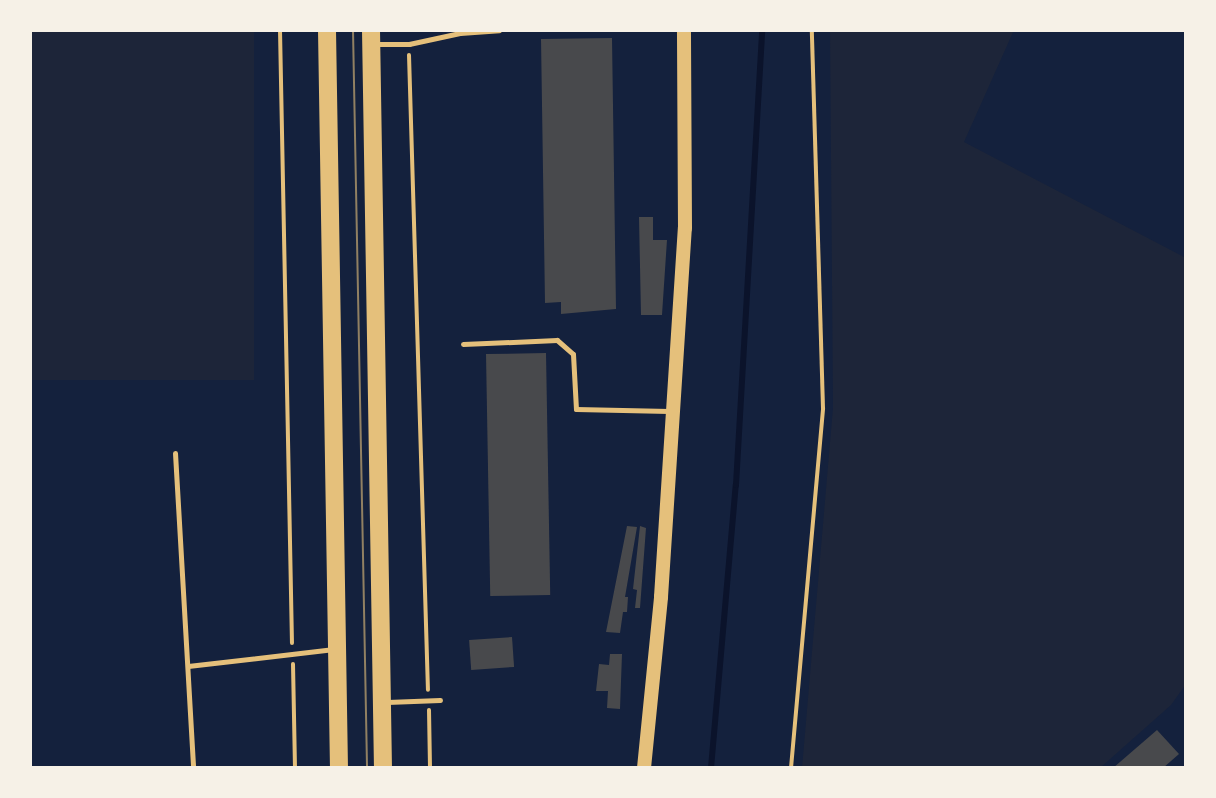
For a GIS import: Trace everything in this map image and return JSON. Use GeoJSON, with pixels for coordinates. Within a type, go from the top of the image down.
{"type":"FeatureCollection","features":[{"type":"Feature","properties":{"kind":"main road"},"geometry":{"type":"LineString","coordinates":[[327,30],[339,768]]}},
{"type":"Feature","properties":{"kind":"main road"},"geometry":{"type":"LineString","coordinates":[[371,37],[383,768]]}},
{"type":"Feature","properties":{"kind":"street"},"geometry":{"type":"LineString","coordinates":[[644,768],[661,597],[670,411],[685,228],[684,30]]}},
{"type":"Feature","properties":{"kind":"lane"},"geometry":{"type":"LineString","coordinates":[[371,37],[409,44],[499,30]]}},
{"type":"Feature","properties":{"kind":"lane"},"geometry":{"type":"LineString","coordinates":[[463,344],[557,340],[573,354],[576,409],[670,411]]}},
{"type":"Feature","properties":{"kind":"lane"},"geometry":{"type":"LineString","coordinates":[[175,453],[193,768]]}},
{"type":"Feature","properties":{"kind":"lane"},"geometry":{"type":"LineString","coordinates":[[188,666],[337,649]]}},
{"type":"Feature","properties":{"kind":"lane"},"geometry":{"type":"LineString","coordinates":[[382,702],[440,700]]}},
{"type":"Feature","properties":{"kind":"path"},"geometry":{"type":"LineString","coordinates":[[280,30],[295,768]]}},
{"type":"Feature","properties":{"kind":"path"},"geometry":{"type":"LineString","coordinates":[[791,768],[823,408],[812,30]]}},
{"type":"Feature","properties":{"kind":"path"},"geometry":{"type":"LineString","coordinates":[[409,44],[430,768]]}},
{"type":"Feature","properties":{"kind":"shaded area"},"geometry":{"type":"Polygon","coordinates":[[[30,30],[254,30],[254,380],[30,380],[30,30]]]}},
{"type":"Feature","properties":{"kind":"shaded area"},"geometry":{"type":"Polygon","coordinates":[[[830,30],[1014,30],[964,142],[1186,258],[1186,684],[1171,705],[1100,768],[802,768],[833,408],[830,30]]]}},
{"type":"Feature","properties":{"kind":"building"},"geometry":{"type":"Polygon","coordinates":[[[612,38],[616,309],[561,314],[561,302],[545,303],[541,39],[612,38]]]}},
{"type":"Feature","properties":{"kind":"building"},"geometry":{"type":"Polygon","coordinates":[[[639,217],[653,217],[653,240],[667,240],[662,315],[641,315],[639,217]]]}},
{"type":"Feature","properties":{"kind":"building"},"geometry":{"type":"Polygon","coordinates":[[[546,353],[550,595],[490,596],[486,354],[546,353]]]}},
{"type":"Feature","properties":{"kind":"building"},"geometry":{"type":"Polygon","coordinates":[[[627,526],[637,527],[625,597],[628,597],[627,612],[623,612],[620,633],[606,632],[627,526]]]}},
{"type":"Feature","properties":{"kind":"building"},"geometry":{"type":"Polygon","coordinates":[[[640,526],[646,528],[640,608],[635,608],[637,590],[633,589],[640,526]]]}},
{"type":"Feature","properties":{"kind":"building"},"geometry":{"type":"Polygon","coordinates":[[[512,637],[514,667],[471,670],[469,640],[512,637]]]}},
{"type":"Feature","properties":{"kind":"building"},"geometry":{"type":"Polygon","coordinates":[[[610,654],[622,654],[620,709],[607,708],[608,691],[596,691],[599,664],[609,665],[610,654]]]}},
{"type":"Feature","properties":{"kind":"building"},"geometry":{"type":"Polygon","coordinates":[[[1157,730],[1179,754],[1163,768],[1113,768],[1157,730]]]}},
{"type":"Feature","properties":{"kind":"waterway"},"geometry":{"type":"LineString","coordinates":[[711,768],[736,485],[762,30]]}},
{"type":"Feature","properties":{"kind":"tram line"},"geometry":{"type":"LineString","coordinates":[[353,30],[367,768]]}}]}
